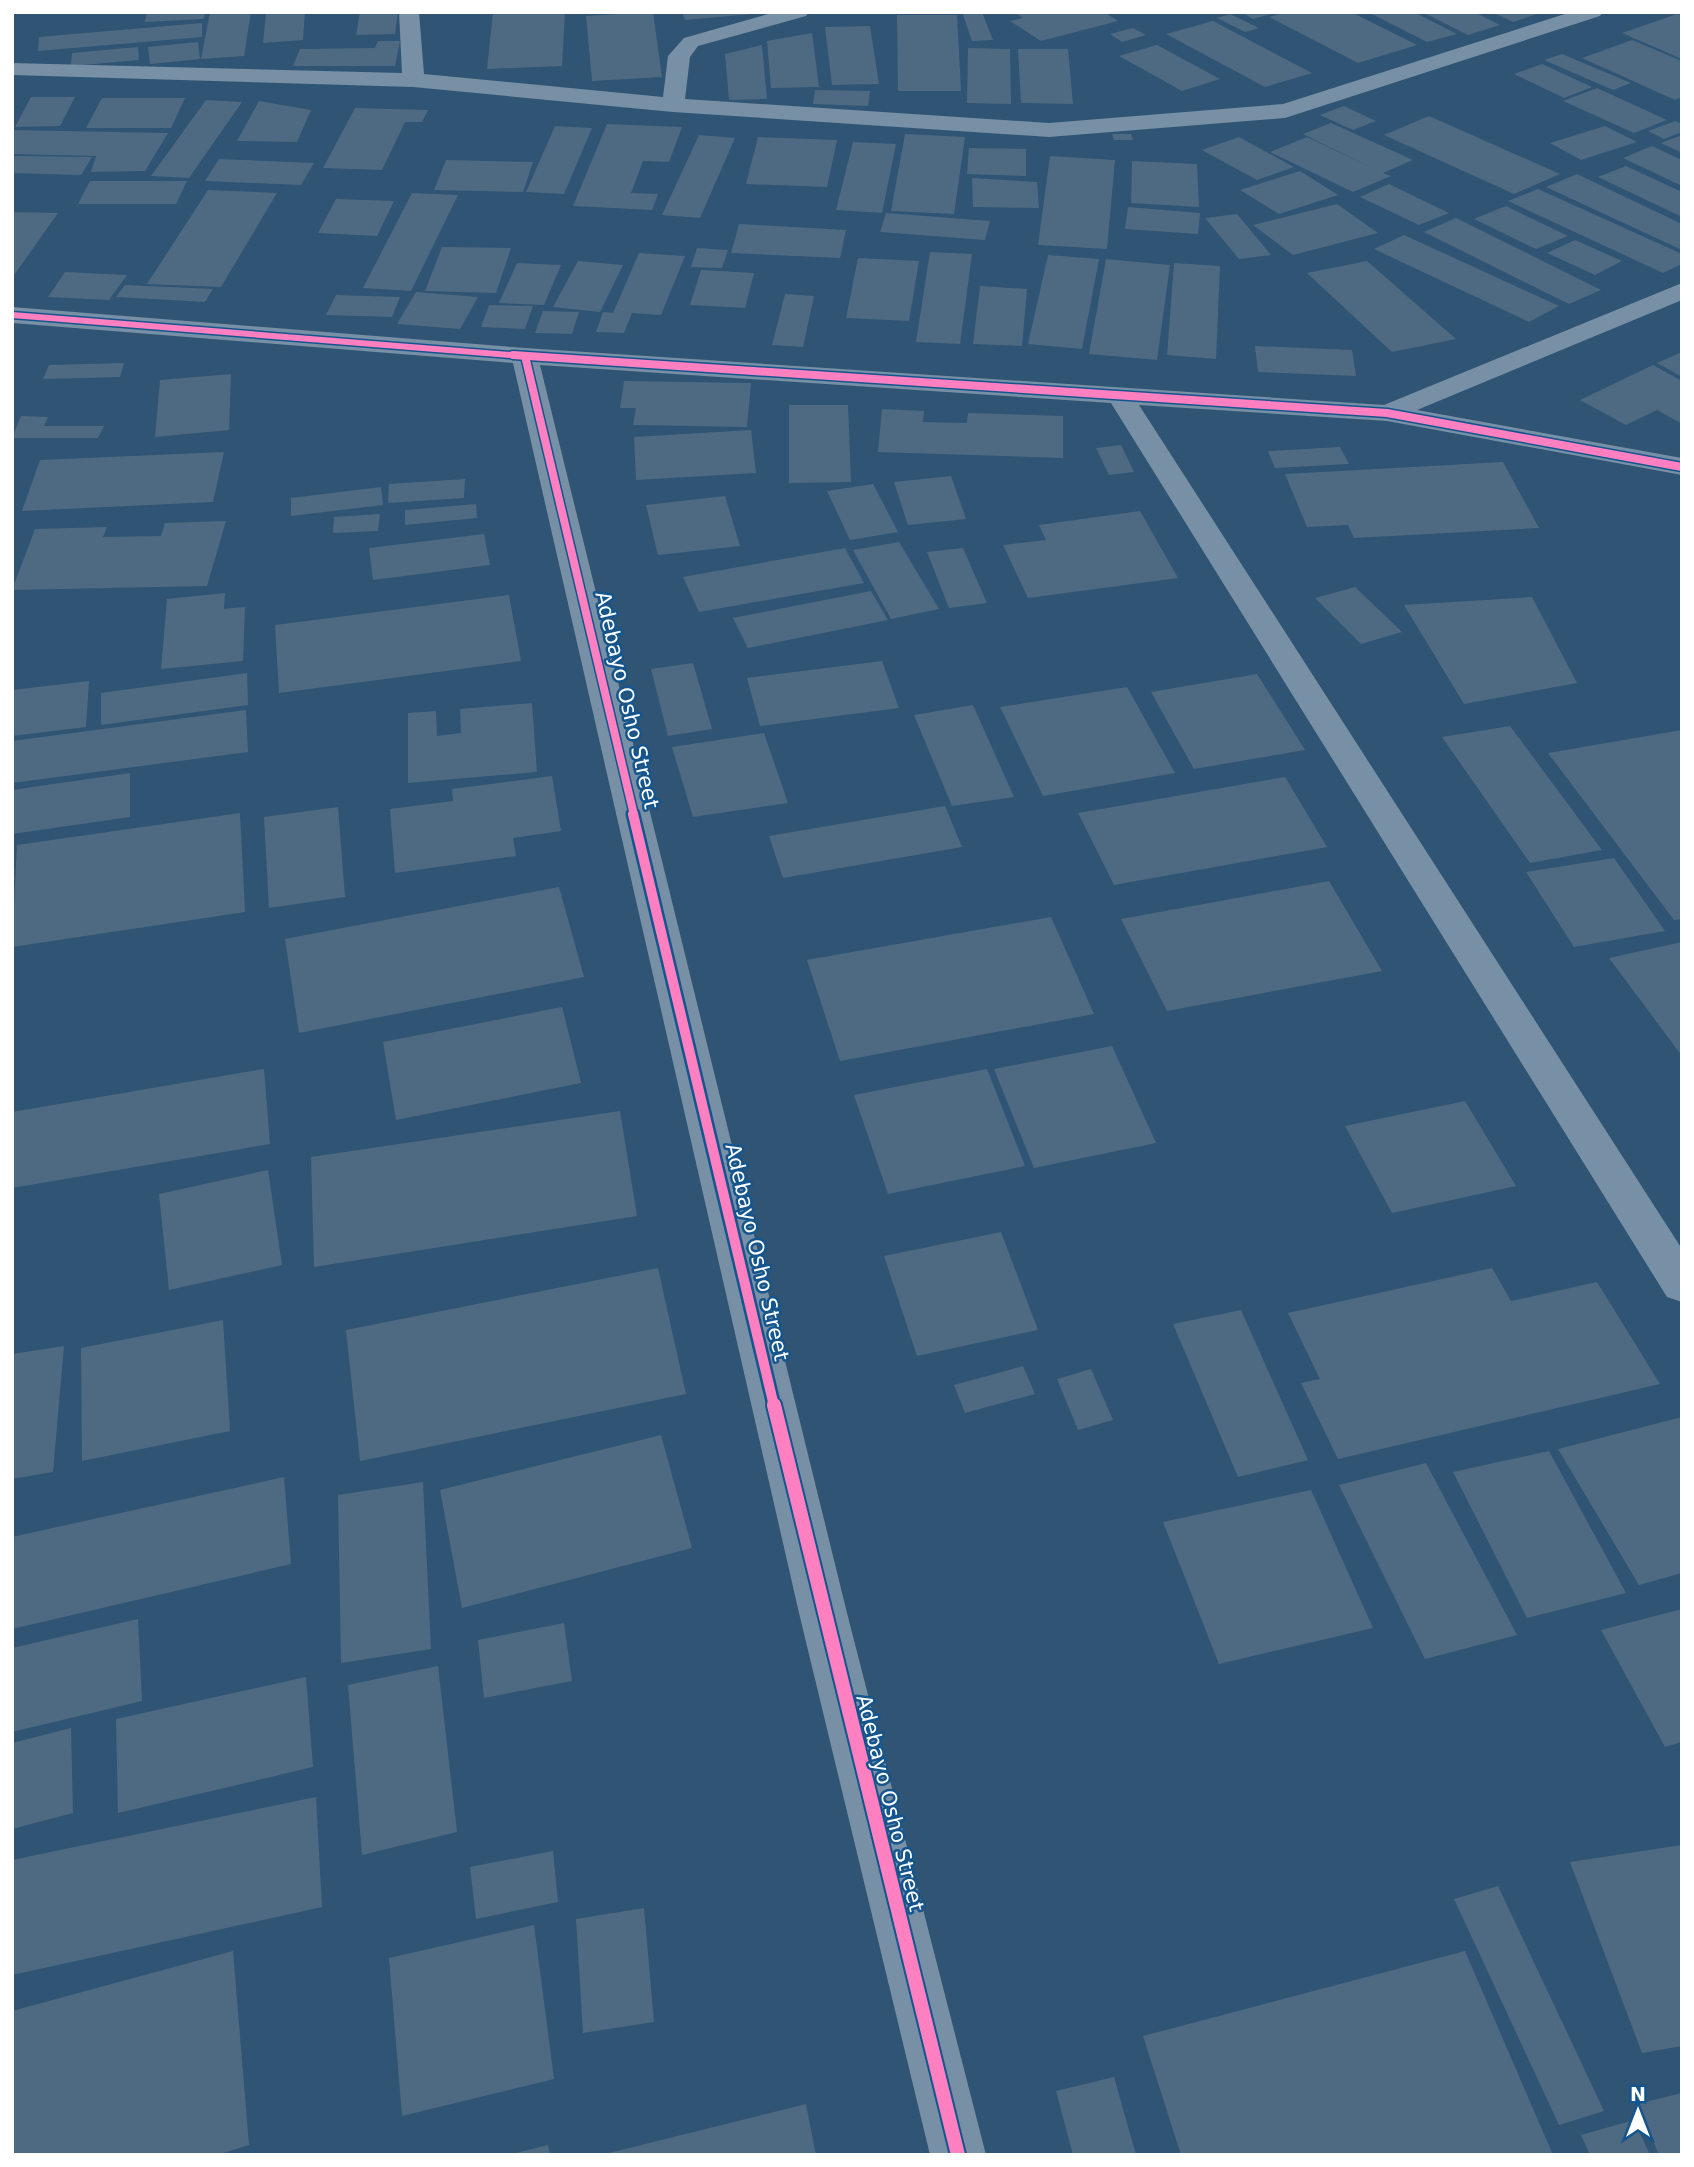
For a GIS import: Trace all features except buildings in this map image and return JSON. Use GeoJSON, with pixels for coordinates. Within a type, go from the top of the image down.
{"type":"FeatureCollection","features":[{"type":"Feature","properties":{"kind":"street"},"geometry":{"type":"LineString","coordinates":[[409,12],[413,80]]}},
{"type":"Feature","properties":{"kind":"street"},"geometry":{"type":"LineString","coordinates":[[673,104],[680,56],[691,43],[799,12]]}},
{"type":"Feature","properties":{"kind":"street"},"geometry":{"type":"LineString","coordinates":[[12,69],[413,80],[673,104],[1049,130],[1285,111],[1593,12]]}},
{"type":"Feature","properties":{"kind":"street"},"geometry":{"type":"LineString","coordinates":[[1387,413],[1682,291]]}},
{"type":"Feature","properties":{"kind":"street"},"geometry":{"type":"LineString","coordinates":[[12,315],[526,356],[1387,413],[1682,467]]}},
{"type":"Feature","properties":{"kind":"street","name":"Adebayo Osho Street"},"geometry":{"type":"LineString","coordinates":[[526,356],[823,1613],[958,2155]]}},
{"type":"Feature","properties":{"kind":"street"},"geometry":{"type":"LineString","coordinates":[[1119,394],[1682,1285]]}},
{"type":"Feature","properties":{"kind":"cycle path"},"geometry":{"type":"LineString","coordinates":[[12,315],[525,356],[1387,413],[1682,467]]}},
{"type":"Feature","properties":{"kind":"cycle path"},"geometry":{"type":"LineString","coordinates":[[525,356],[823,1613],[958,2155]]}}]}
